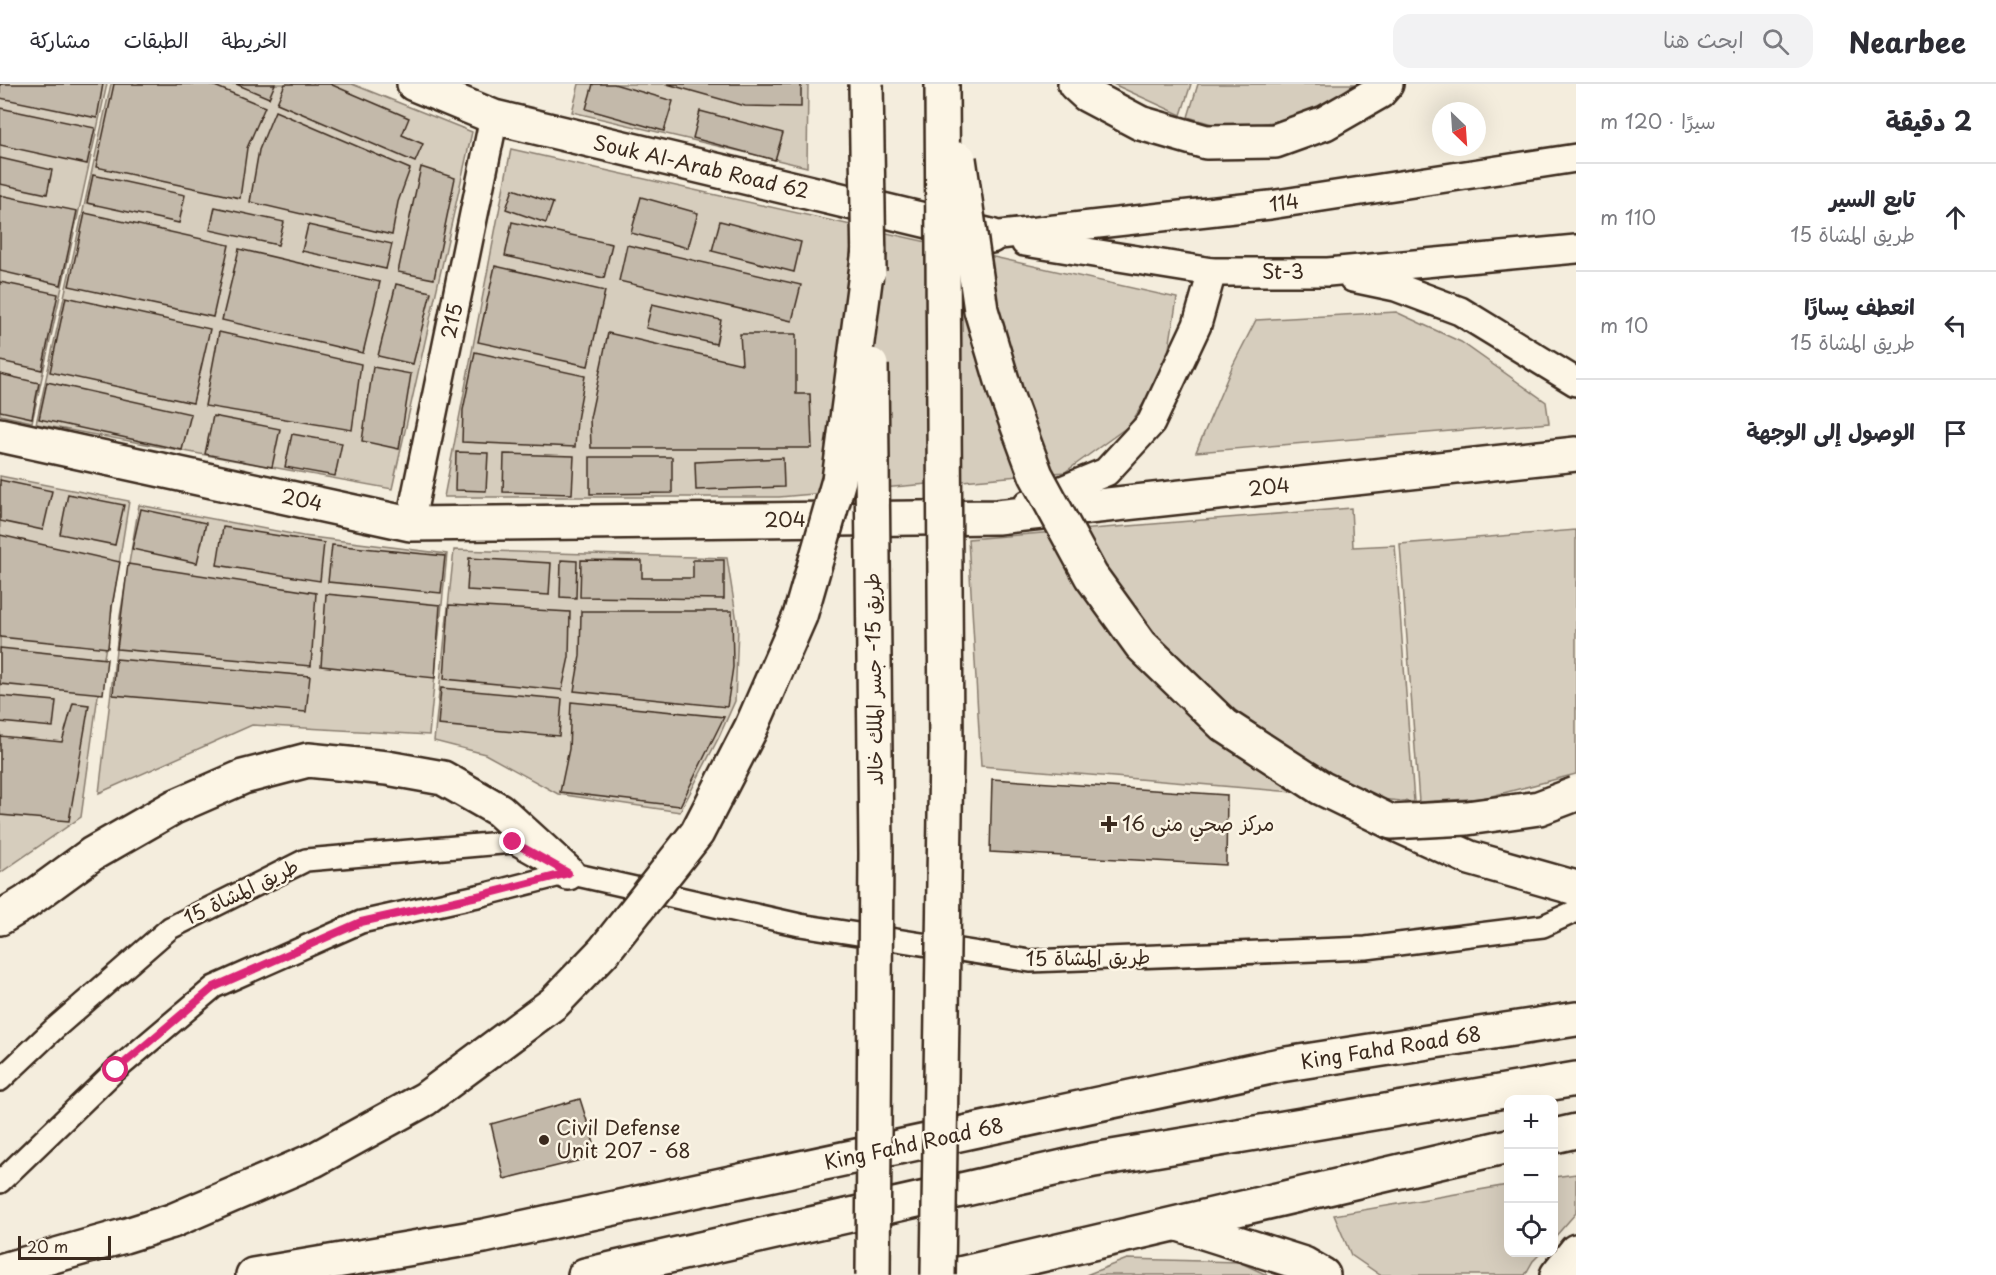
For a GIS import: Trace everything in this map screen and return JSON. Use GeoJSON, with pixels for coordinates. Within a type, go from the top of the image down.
{"type":"FeatureCollection","features":[{"type":"Feature","properties":{"kind":"main road","name":"Souk Al-Arab Road 62"},"geometry":{"type":"LineString","coordinates":[[414,84],[494,117],[991,236]]}},
{"type":"Feature","properties":{"kind":"main road"},"geometry":{"type":"LineString","coordinates":[[938,1275],[946,750],[942,84]]}},
{"type":"Feature","properties":{"kind":"main road"},"geometry":{"type":"LineString","coordinates":[[948,84],[981,310],[1006,394],[1036,475],[1091,576],[1141,645],[1224,725],[1321,788],[1470,858],[1576,888]]}},
{"type":"Feature","properties":{"kind":"main road"},"geometry":{"type":"LineString","coordinates":[[1075,84],[1087,95],[1140,123],[1206,141],[1275,141],[1325,123],[1379,92],[1386,84]]}},
{"type":"Feature","properties":{"kind":"main road","name":"طريق 15- جسر الملك خالد"},"geometry":{"type":"LineString","coordinates":[[865,87],[876,853],[873,1275]]}},
{"type":"Feature","properties":{"kind":"main road"},"geometry":{"type":"LineString","coordinates":[[0,1271],[172,1221],[314,1160],[425,1099],[554,1003],[604,951],[697,833],[751,728],[800,616],[839,480],[869,250]]}},
{"type":"Feature","properties":{"kind":"main road","name":"204"},"geometry":{"type":"LineString","coordinates":[[0,435],[410,524],[997,517],[1576,454]]}},
{"type":"Feature","properties":{"kind":"main road"},"geometry":{"type":"LineString","coordinates":[[0,918],[25,903],[92,854],[174,807],[243,777],[308,760],[387,768],[443,778],[499,810],[568,873]]}},
{"type":"Feature","properties":{"kind":"main road"},"geometry":{"type":"LineString","coordinates":[[1391,822],[1467,818],[1539,808],[1576,794]]}},
{"type":"Feature","properties":{"kind":"main road","name":"King Fahd Road 68"},"geometry":{"type":"LineString","coordinates":[[254,1275],[484,1236],[1280,1065],[1576,1019]]}},
{"type":"Feature","properties":{"kind":"main road"},"geometry":{"type":"LineString","coordinates":[[585,1275],[1094,1160],[1576,1079]]}},
{"type":"Feature","properties":{"kind":"main road"},"geometry":{"type":"LineString","coordinates":[[1558,1135],[1576,1131]]}},
{"type":"Feature","properties":{"kind":"main road"},"geometry":{"type":"LineString","coordinates":[[955,1275],[1504,1147]]}},
{"type":"Feature","properties":{"kind":"main road"},"geometry":{"type":"LineString","coordinates":[[1177,1223],[1304,1264],[1323,1275]]}},
{"type":"Feature","properties":{"kind":"main road"},"geometry":{"type":"LineString","coordinates":[[1557,1275],[1576,1251]]}},
{"type":"Feature","properties":{"kind":"street","name":"215"},"geometry":{"type":"LineString","coordinates":[[410,524],[494,117]]}},
{"type":"Feature","properties":{"kind":"street","name":"114"},"geometry":{"type":"LineString","coordinates":[[991,236],[1270,205],[1576,158]]}},
{"type":"Feature","properties":{"kind":"street","name":"St-3"},"geometry":{"type":"LineString","coordinates":[[991,236],[1212,272],[1328,272],[1576,249]]}},
{"type":"Feature","properties":{"kind":"street"},"geometry":{"type":"LineString","coordinates":[[997,517],[1106,472],[1151,423],[1197,325],[1212,272]]}},
{"type":"Feature","properties":{"kind":"street"},"geometry":{"type":"LineString","coordinates":[[1328,272],[1396,287],[1460,311],[1576,382]]}},
{"type":"Feature","properties":{"kind":"street","name":"طريق المشاة 15"},"geometry":{"type":"LineString","coordinates":[[0,1080],[54,1029],[170,928],[306,860],[513,842],[568,873],[800,925],[1030,961],[1366,948],[1543,926],[1576,911]]}},
{"type":"Feature","properties":{"kind":"street","name":"طريق المشاة 15"},"geometry":{"type":"LineString","coordinates":[[0,1182],[116,1070],[214,987],[361,922],[568,873]]}},
{"type":"Feature","properties":{"kind":"shaded area"},"geometry":{"type":"Polygon","coordinates":[[[0,84],[107,84],[32,422],[0,415],[0,84]]]}},
{"type":"Feature","properties":{"kind":"shaded area"},"geometry":{"type":"Polygon","coordinates":[[[111,84],[352,84],[472,132],[392,489],[36,424],[111,84]]]}},
{"type":"Feature","properties":{"kind":"shaded area"},"geometry":{"type":"Polygon","coordinates":[[[579,84],[808,84],[807,167],[572,112],[579,84]]]}},
{"type":"Feature","properties":{"kind":"shaded area"},"geometry":{"type":"Polygon","coordinates":[[[1113,84],[1191,84],[1181,115],[1113,84]]]}},
{"type":"Feature","properties":{"kind":"shaded area"},"geometry":{"type":"Polygon","coordinates":[[[1198,84],[1354,84],[1309,116],[1229,129],[1188,117],[1198,84]]]}},
{"type":"Feature","properties":{"kind":"shaded area"},"geometry":{"type":"Polygon","coordinates":[[[511,149],[1177,298],[1166,367],[1130,425],[1065,472],[779,497],[444,497],[511,149]]]}},
{"type":"Feature","properties":{"kind":"shaded area"},"geometry":{"type":"Polygon","coordinates":[[[1396,312],[1461,342],[1546,402],[1549,423],[1196,452],[1232,367],[1256,320],[1396,312]]]}},
{"type":"Feature","properties":{"kind":"shaded area"},"geometry":{"type":"Polygon","coordinates":[[[0,476],[129,501],[81,817],[0,873],[0,476]]]}},
{"type":"Feature","properties":{"kind":"shaded area"},"geometry":{"type":"Polygon","coordinates":[[[139,505],[303,536],[447,554],[429,735],[252,725],[99,793],[120,616],[139,505]]]}},
{"type":"Feature","properties":{"kind":"shaded area"},"geometry":{"type":"Polygon","coordinates":[[[1351,508],[1353,547],[1395,545],[1414,802],[981,766],[968,539],[1351,508]]]}},
{"type":"Feature","properties":{"kind":"shaded area"},"geometry":{"type":"Polygon","coordinates":[[[1576,530],[1576,774],[1484,798],[1419,802],[1400,544],[1576,530]]]}},
{"type":"Feature","properties":{"kind":"shaded area"},"geometry":{"type":"Polygon","coordinates":[[[454,550],[727,558],[738,628],[735,701],[680,812],[558,794],[485,754],[434,741],[454,550]]]}},
{"type":"Feature","properties":{"kind":"shaded area"},"geometry":{"type":"Polygon","coordinates":[[[1576,1174],[1576,1213],[1558,1233],[1558,1203],[1558,1176],[1576,1174]]]}},
{"type":"Feature","properties":{"kind":"shaded area"},"geometry":{"type":"Polygon","coordinates":[[[1504,1186],[1504,1257],[1537,1257],[1525,1275],[1380,1275],[1351,1255],[1334,1215],[1504,1186]]]}},
{"type":"Feature","properties":{"kind":"shaded area"},"geometry":{"type":"Polygon","coordinates":[[[1127,1259],[1239,1262],[1267,1275],[1086,1275],[1127,1259]]]}},
{"type":"Feature","properties":{"kind":"building"},"geometry":{"type":"Polygon","coordinates":[[[0,84],[103,84],[97,118],[0,98],[0,84]]]}},
{"type":"Feature","properties":{"kind":"building"},"geometry":{"type":"Polygon","coordinates":[[[114,84],[210,84],[265,107],[247,148],[240,198],[96,167],[114,84]]]}},
{"type":"Feature","properties":{"kind":"building"},"geometry":{"type":"Polygon","coordinates":[[[236,84],[275,84],[269,98],[236,84]]]}},
{"type":"Feature","properties":{"kind":"building"},"geometry":{"type":"Polygon","coordinates":[[[285,84],[330,84],[409,118],[402,135],[423,144],[415,162],[277,103],[285,84]]]}},
{"type":"Feature","properties":{"kind":"building"},"geometry":{"type":"Polygon","coordinates":[[[593,84],[614,84],[673,101],[664,131],[586,109],[593,84]]]}},
{"type":"Feature","properties":{"kind":"building"},"geometry":{"type":"Polygon","coordinates":[[[667,84],[801,84],[801,107],[745,106],[667,84]]]}},
{"type":"Feature","properties":{"kind":"building"},"geometry":{"type":"Polygon","coordinates":[[[0,108],[95,128],[87,164],[0,145],[0,108]]]}},
{"type":"Feature","properties":{"kind":"building"},"geometry":{"type":"Polygon","coordinates":[[[275,111],[410,169],[398,202],[392,235],[250,202],[259,150],[275,111]]]}},
{"type":"Feature","properties":{"kind":"building"},"geometry":{"type":"Polygon","coordinates":[[[700,111],[783,133],[775,160],[693,138],[700,111]]]}},
{"type":"Feature","properties":{"kind":"building"},"geometry":{"type":"Polygon","coordinates":[[[0,158],[52,170],[47,194],[0,184],[0,158]]]}},
{"type":"Feature","properties":{"kind":"building"},"geometry":{"type":"Polygon","coordinates":[[[421,167],[455,178],[434,279],[398,272],[421,167]]]}},
{"type":"Feature","properties":{"kind":"building"},"geometry":{"type":"Polygon","coordinates":[[[93,175],[185,195],[179,223],[87,203],[93,175]]]}},
{"type":"Feature","properties":{"kind":"building"},"geometry":{"type":"Polygon","coordinates":[[[513,189],[553,203],[546,223],[506,209],[513,189]]]}},
{"type":"Feature","properties":{"kind":"building"},"geometry":{"type":"Polygon","coordinates":[[[0,195],[77,211],[61,285],[0,271],[0,195]]]}},
{"type":"Feature","properties":{"kind":"building"},"geometry":{"type":"Polygon","coordinates":[[[641,197],[698,213],[688,248],[631,233],[641,197]]]}},
{"type":"Feature","properties":{"kind":"building"},"geometry":{"type":"Polygon","coordinates":[[[215,207],[284,222],[278,245],[210,230],[215,207]]]}},
{"type":"Feature","properties":{"kind":"building"},"geometry":{"type":"Polygon","coordinates":[[[85,213],[229,245],[213,317],[69,286],[85,213]]]}},
{"type":"Feature","properties":{"kind":"building"},"geometry":{"type":"Polygon","coordinates":[[[720,221],[801,242],[794,272],[712,251],[720,221]]]}},
{"type":"Feature","properties":{"kind":"building"},"geometry":{"type":"Polygon","coordinates":[[[512,222],[612,244],[604,278],[505,256],[512,222]]]}},
{"type":"Feature","properties":{"kind":"building"},"geometry":{"type":"Polygon","coordinates":[[[308,225],[392,244],[386,269],[302,251],[308,225]]]}},
{"type":"Feature","properties":{"kind":"building"},"geometry":{"type":"Polygon","coordinates":[[[627,245],[801,285],[792,321],[619,281],[627,245]]]}},
{"type":"Feature","properties":{"kind":"building"},"geometry":{"type":"Polygon","coordinates":[[[239,249],[380,282],[363,353],[222,320],[239,249]]]}},
{"type":"Feature","properties":{"kind":"building"},"geometry":{"type":"Polygon","coordinates":[[[495,266],[605,291],[588,366],[478,342],[495,266]]]}},
{"type":"Feature","properties":{"kind":"building"},"geometry":{"type":"Polygon","coordinates":[[[0,282],[58,294],[42,370],[0,361],[0,282]]]}},
{"type":"Feature","properties":{"kind":"building"},"geometry":{"type":"Polygon","coordinates":[[[396,284],[431,292],[413,364],[378,356],[396,284]]]}},
{"type":"Feature","properties":{"kind":"building"},"geometry":{"type":"Polygon","coordinates":[[[66,297],[210,329],[193,403],[50,372],[66,297]]]}},
{"type":"Feature","properties":{"kind":"building"},"geometry":{"type":"Polygon","coordinates":[[[652,304],[721,320],[716,344],[646,328],[652,304]]]}},
{"type":"Feature","properties":{"kind":"building"},"geometry":{"type":"Polygon","coordinates":[[[219,332],[361,364],[352,430],[205,406],[219,332]]]}},
{"type":"Feature","properties":{"kind":"building"},"geometry":{"type":"Polygon","coordinates":[[[608,333],[742,364],[740,334],[796,334],[796,394],[810,394],[812,448],[591,448],[590,418],[608,333]]]}},
{"type":"Feature","properties":{"kind":"building"},"geometry":{"type":"Polygon","coordinates":[[[475,352],[585,376],[575,447],[462,442],[463,410],[475,352]]]}},
{"type":"Feature","properties":{"kind":"building"},"geometry":{"type":"Polygon","coordinates":[[[373,367],[411,374],[399,449],[362,441],[373,367]]]}},
{"type":"Feature","properties":{"kind":"building"},"geometry":{"type":"Polygon","coordinates":[[[0,374],[39,383],[32,418],[0,411],[0,374]]]}},
{"type":"Feature","properties":{"kind":"building"},"geometry":{"type":"Polygon","coordinates":[[[47,382],[191,414],[182,450],[39,419],[47,382]]]}},
{"type":"Feature","properties":{"kind":"building"},"geometry":{"type":"Polygon","coordinates":[[[213,416],[280,429],[272,467],[205,454],[213,416]]]}},
{"type":"Feature","properties":{"kind":"building"},"geometry":{"type":"Polygon","coordinates":[[[292,434],[342,443],[335,476],[285,467],[292,434]]]}},
{"type":"Feature","properties":{"kind":"building"},"geometry":{"type":"Polygon","coordinates":[[[456,452],[488,453],[486,491],[455,490],[456,452]]]}},
{"type":"Feature","properties":{"kind":"building"},"geometry":{"type":"Polygon","coordinates":[[[504,454],[574,456],[572,494],[503,492],[504,454]]]}},
{"type":"Feature","properties":{"kind":"building"},"geometry":{"type":"Polygon","coordinates":[[[590,457],[672,457],[672,493],[590,494],[590,457]]]}},
{"type":"Feature","properties":{"kind":"building"},"geometry":{"type":"Polygon","coordinates":[[[783,458],[784,487],[696,490],[695,462],[783,458]]]}},
{"type":"Feature","properties":{"kind":"building"},"geometry":{"type":"Polygon","coordinates":[[[0,480],[52,491],[43,530],[0,521],[0,480]]]}},
{"type":"Feature","properties":{"kind":"building"},"geometry":{"type":"Polygon","coordinates":[[[68,494],[124,505],[115,545],[60,534],[68,494]]]}},
{"type":"Feature","properties":{"kind":"building"},"geometry":{"type":"Polygon","coordinates":[[[141,509],[206,523],[197,563],[132,549],[141,509]]]}},
{"type":"Feature","properties":{"kind":"building"},"geometry":{"type":"Polygon","coordinates":[[[223,527],[324,543],[320,581],[217,565],[223,527]]]}},
{"type":"Feature","properties":{"kind":"building"},"geometry":{"type":"Polygon","coordinates":[[[0,535],[120,562],[112,606],[108,648],[0,637],[0,535]]]}},
{"type":"Feature","properties":{"kind":"building"},"geometry":{"type":"Polygon","coordinates":[[[332,545],[445,556],[441,593],[328,582],[332,545]]]}},
{"type":"Feature","properties":{"kind":"building"},"geometry":{"type":"Polygon","coordinates":[[[469,558],[551,563],[549,595],[467,590],[469,558]]]}},
{"type":"Feature","properties":{"kind":"building"},"geometry":{"type":"Polygon","coordinates":[[[561,560],[577,561],[576,598],[560,597],[561,560]]]}},
{"type":"Feature","properties":{"kind":"building"},"geometry":{"type":"Polygon","coordinates":[[[581,560],[642,561],[642,578],[693,578],[693,560],[724,560],[724,599],[580,597],[581,560]]]}},
{"type":"Feature","properties":{"kind":"building"},"geometry":{"type":"Polygon","coordinates":[[[128,564],[316,593],[311,666],[117,649],[128,564]]]}},
{"type":"Feature","properties":{"kind":"building"},"geometry":{"type":"Polygon","coordinates":[[[326,594],[440,605],[435,678],[321,666],[326,594]]]}},
{"type":"Feature","properties":{"kind":"building"},"geometry":{"type":"Polygon","coordinates":[[[449,605],[570,612],[569,657],[562,690],[444,679],[449,605]]]}},
{"type":"Feature","properties":{"kind":"building"},"geometry":{"type":"Polygon","coordinates":[[[581,611],[732,611],[733,667],[727,707],[574,691],[580,656],[581,611]]]}},
{"type":"Feature","properties":{"kind":"building"},"geometry":{"type":"Polygon","coordinates":[[[0,648],[107,659],[103,694],[0,684],[0,648]]]}},
{"type":"Feature","properties":{"kind":"building"},"geometry":{"type":"Polygon","coordinates":[[[116,659],[310,676],[306,712],[113,695],[116,659]]]}},
{"type":"Feature","properties":{"kind":"building"},"geometry":{"type":"Polygon","coordinates":[[[441,688],[562,699],[559,736],[438,725],[441,688]]]}},
{"type":"Feature","properties":{"kind":"building"},"geometry":{"type":"Polygon","coordinates":[[[0,696],[56,701],[53,727],[0,722],[0,696]]]}},
{"type":"Feature","properties":{"kind":"building"},"geometry":{"type":"Polygon","coordinates":[[[571,702],[724,717],[680,806],[560,792],[569,749],[571,702]]]}},
{"type":"Feature","properties":{"kind":"building"},"geometry":{"type":"Polygon","coordinates":[[[73,703],[89,705],[69,821],[0,815],[0,736],[62,742],[73,703]]]}},
{"type":"Feature","properties":{"kind":"building","name":"مركز صحي منى 16"},"geometry":{"type":"Polygon","coordinates":[[[992,779],[1227,795],[1226,865],[990,852],[992,779]]]}},
{"type":"Feature","properties":{"kind":"building","name":"Civil Defense Unit 207 - 68"},"geometry":{"type":"Polygon","coordinates":[[[580,1099],[598,1156],[504,1179],[491,1124],[580,1099]]]}},
{"type":"Feature","properties":{"kind":"place","name":"مركز صحي منى 16"},"geometry":{"type":"Point","coordinates":[1109,824]}},
{"type":"Feature","properties":{"kind":"place","name":"Civil Defense Unit 207 - 68"},"geometry":{"type":"Point","coordinates":[544,1140]}},
{"type":"Feature","properties":{"kind":"route"},"geometry":{"type":"LineString","coordinates":[[116,1070],[214,987],[361,922],[568,873],[513,842]]}}]}
